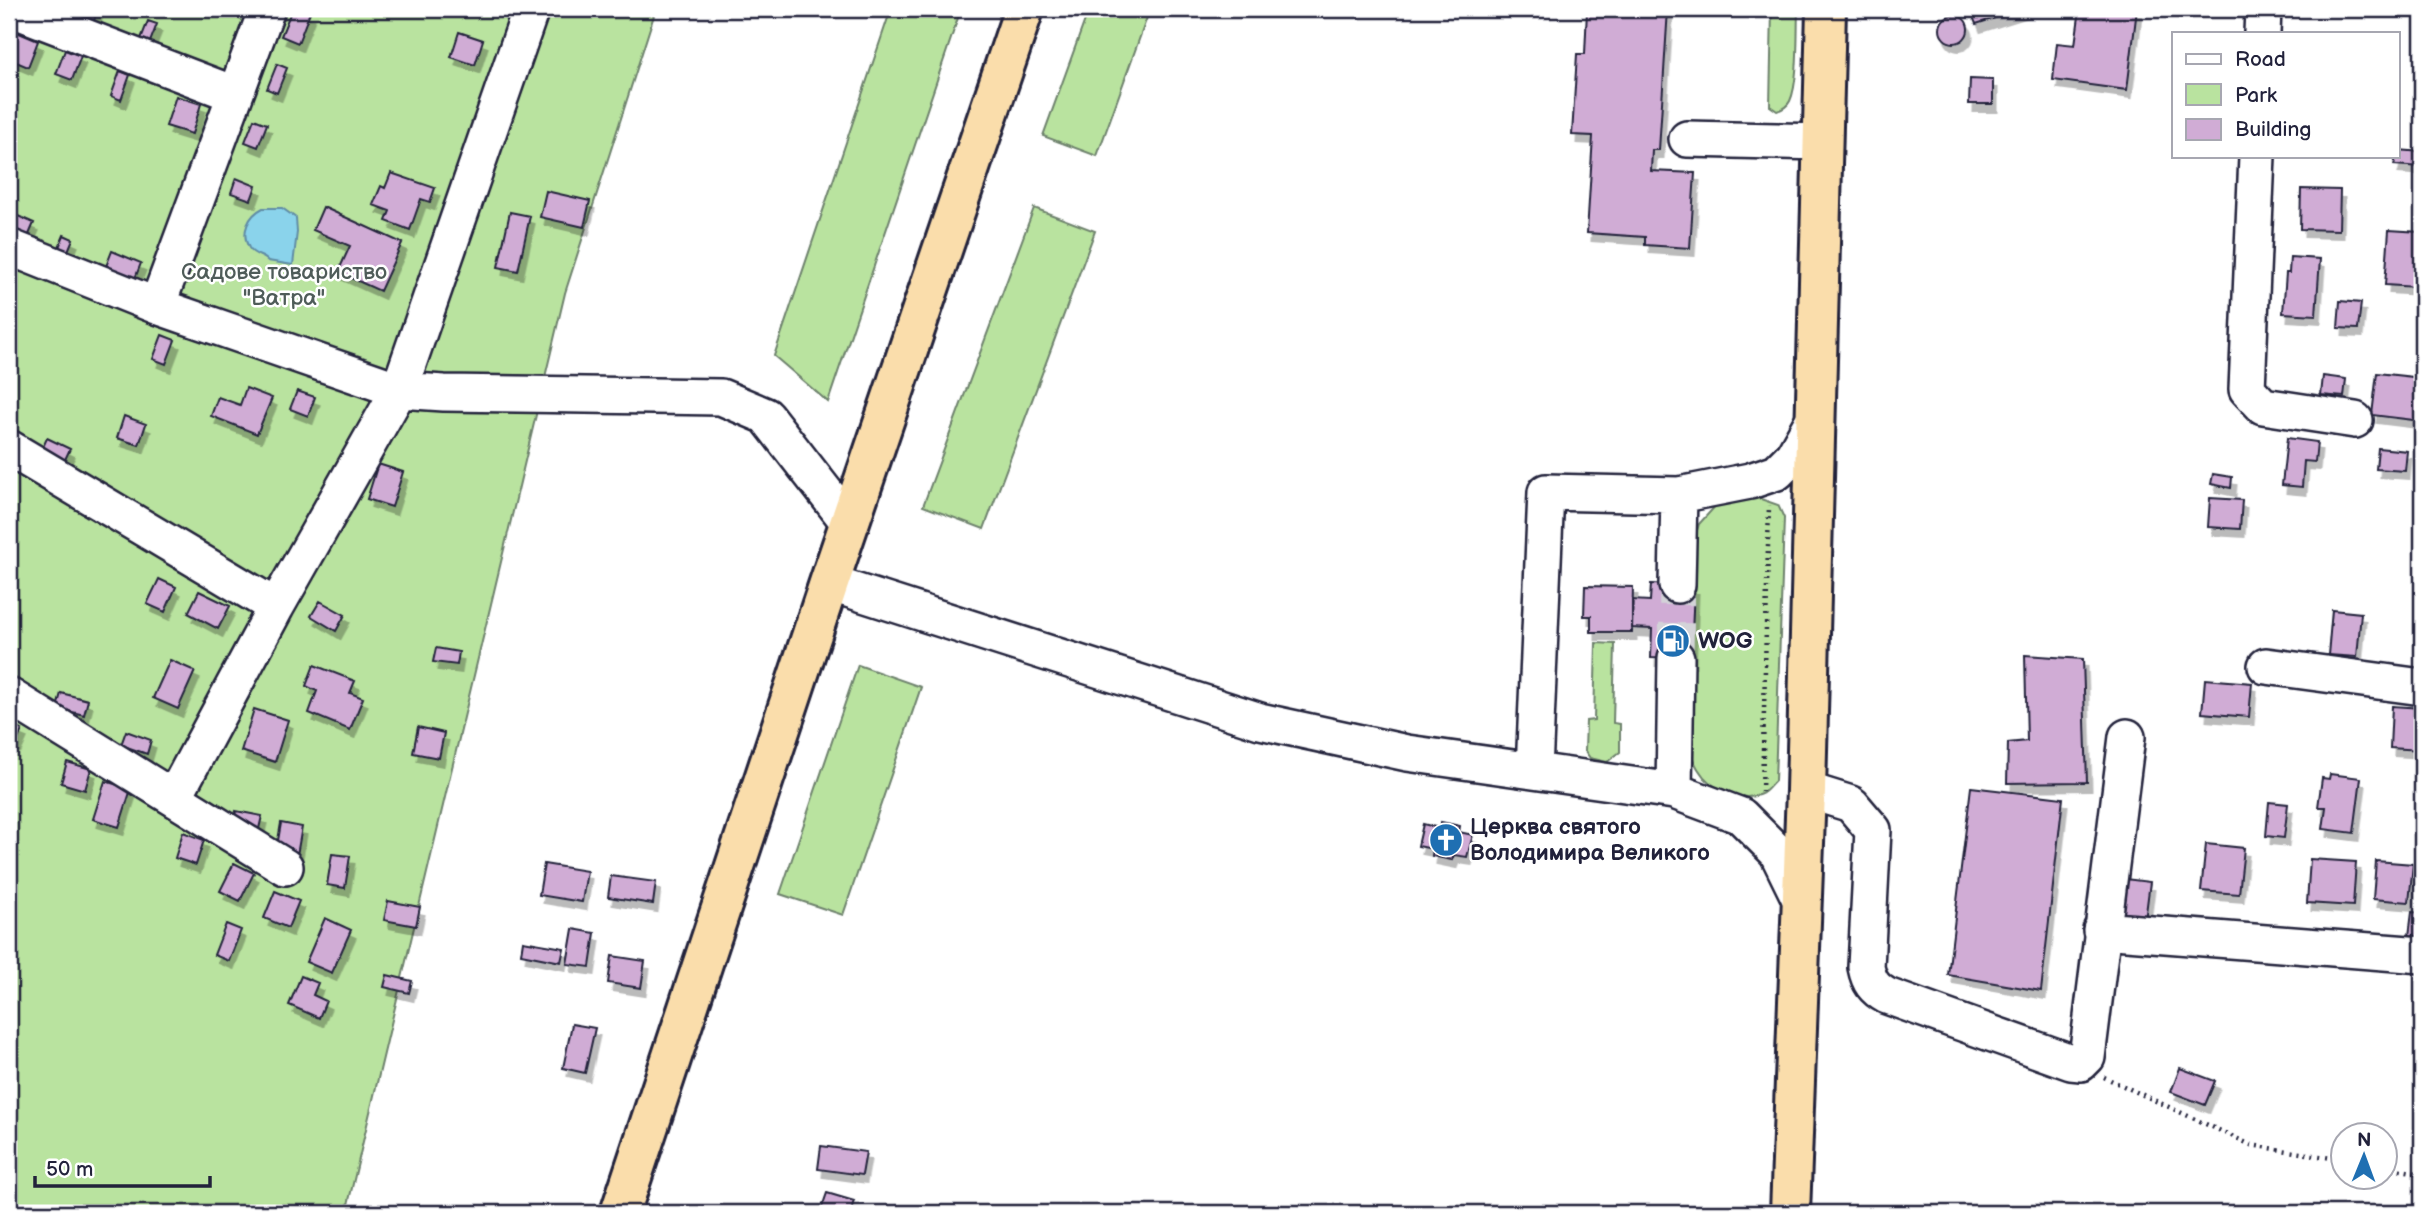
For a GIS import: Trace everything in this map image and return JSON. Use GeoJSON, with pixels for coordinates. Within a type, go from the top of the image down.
{"type":"FeatureCollection","features":[{"type":"Feature","properties":{"kind":"highway"},"geometry":{"type":"LineString","coordinates":[[620,1213],[829,583],[1024,9]]}},
{"type":"Feature","properties":{"kind":"highway"},"geometry":{"type":"LineString","coordinates":[[1790,1213],[1806,790],[1826,9]]}},
{"type":"Feature","properties":{"kind":"street"},"geometry":{"type":"LineString","coordinates":[[12,9],[234,93]]}},
{"type":"Feature","properties":{"kind":"street"},"geometry":{"type":"LineString","coordinates":[[157,306],[234,93],[268,9]]}},
{"type":"Feature","properties":{"kind":"street"},"geometry":{"type":"LineString","coordinates":[[174,797],[276,607],[399,390],[531,9]]}},
{"type":"Feature","properties":{"kind":"street"},"geometry":{"type":"LineString","coordinates":[[2262,32],[2263,9]]}},
{"type":"Feature","properties":{"kind":"street"},"geometry":{"type":"LineString","coordinates":[[1687,139],[1824,142]]}},
{"type":"Feature","properties":{"kind":"street"},"geometry":{"type":"LineString","coordinates":[[2257,158],[2247,388],[2263,406],[2355,420]]}},
{"type":"Feature","properties":{"kind":"street"},"geometry":{"type":"LineString","coordinates":[[9,247],[157,306],[399,390],[721,397],[766,416],[850,524]]}},
{"type":"Feature","properties":{"kind":"street"},"geometry":{"type":"LineString","coordinates":[[1534,772],[1546,492],[1679,495],[1750,481],[1777,472],[1793,456],[1816,415]]}},
{"type":"Feature","properties":{"kind":"street"},"geometry":{"type":"LineString","coordinates":[[9,448],[276,607]]}},
{"type":"Feature","properties":{"kind":"street"},"geometry":{"type":"LineString","coordinates":[[1678,585],[1679,495]]}},
{"type":"Feature","properties":{"kind":"street"},"geometry":{"type":"LineString","coordinates":[[829,583],[1260,721],[1408,753],[1674,792],[1741,816],[1777,852],[1802,903]]}},
{"type":"Feature","properties":{"kind":"street"},"geometry":{"type":"LineString","coordinates":[[1674,792],[1676,658]]}},
{"type":"Feature","properties":{"kind":"street"},"geometry":{"type":"LineString","coordinates":[[2266,666],[2422,687]]}},
{"type":"Feature","properties":{"kind":"street"},"geometry":{"type":"LineString","coordinates":[[9,696],[285,867]]}},
{"type":"Feature","properties":{"kind":"street"},"geometry":{"type":"LineString","coordinates":[[1806,790],[1851,804],[1873,830],[1866,967],[1868,978],[1875,989],[1887,996],[2071,1062],[2081,1063],[2087,1057],[2127,737]]}},
{"type":"Feature","properties":{"kind":"street"},"geometry":{"type":"LineString","coordinates":[[2101,930],[2422,955]]}},
{"type":"Feature","properties":{"kind":"path"},"geometry":{"type":"LineString","coordinates":[[1762,792],[1769,505]]}},
{"type":"Feature","properties":{"kind":"path"},"geometry":{"type":"LineString","coordinates":[[2071,1062],[2251,1145],[2330,1158]]}},
{"type":"Feature","properties":{"kind":"path"},"geometry":{"type":"LineString","coordinates":[[2400,1170],[2422,1174]]}},
{"type":"Feature","properties":{"kind":"green space","name":"Садове товариство \"Ватра\""},"geometry":{"type":"Polygon","coordinates":[[[9,9],[656,9],[565,293],[346,1213],[9,1213],[9,9]]]}},
{"type":"Feature","properties":{"kind":"green space"},"geometry":{"type":"Polygon","coordinates":[[[891,9],[961,9],[828,402],[774,356],[891,9]]]}},
{"type":"Feature","properties":{"kind":"green space"},"geometry":{"type":"Polygon","coordinates":[[[1089,9],[1150,9],[1097,156],[1043,136],[1089,9]]]}},
{"type":"Feature","properties":{"kind":"green space"},"geometry":{"type":"Polygon","coordinates":[[[1772,9],[1798,9],[1793,92],[1788,105],[1777,111],[1770,106],[1772,9]]]}},
{"type":"Feature","properties":{"kind":"green space"},"geometry":{"type":"Polygon","coordinates":[[[1034,208],[1095,231],[984,529],[923,506],[1034,208]]]}},
{"type":"Feature","properties":{"kind":"green space"},"geometry":{"type":"Polygon","coordinates":[[[1755,497],[1778,505],[1784,518],[1775,781],[1763,793],[1746,797],[1727,793],[1704,777],[1688,744],[1694,540],[1699,524],[1719,502],[1755,497]]]}},
{"type":"Feature","properties":{"kind":"green space"},"geometry":{"type":"Polygon","coordinates":[[[1596,643],[1615,644],[1613,723],[1620,724],[1620,752],[1607,762],[1590,758],[1585,751],[1586,721],[1594,720],[1596,643]]]}},
{"type":"Feature","properties":{"kind":"green space"},"geometry":{"type":"Polygon","coordinates":[[[858,665],[921,687],[843,915],[780,894],[858,665]]]}},
{"type":"Feature","properties":{"kind":"water"},"geometry":{"type":"Polygon","coordinates":[[[263,208],[282,208],[296,218],[293,265],[268,261],[249,248],[245,236],[247,225],[263,208]]]}},
{"type":"Feature","properties":{"kind":"building"},"geometry":{"type":"Polygon","coordinates":[[[85,9],[98,9],[93,23],[82,18],[85,9]]]}},
{"type":"Feature","properties":{"kind":"building"},"geometry":{"type":"Polygon","coordinates":[[[292,9],[310,12],[298,43],[281,36],[292,9]]]}},
{"type":"Feature","properties":{"kind":"building"},"geometry":{"type":"Polygon","coordinates":[[[1668,9],[1659,150],[1652,150],[1651,171],[1695,173],[1690,248],[1645,245],[1645,237],[1587,233],[1593,136],[1572,135],[1577,54],[1585,54],[1587,10],[1668,9]]]}},
{"type":"Feature","properties":{"kind":"building"},"geometry":{"type":"Polygon","coordinates":[[[1970,9],[2024,9],[1976,24],[1970,9]]]}},
{"type":"Feature","properties":{"kind":"building"},"geometry":{"type":"Polygon","coordinates":[[[2080,9],[2137,9],[2127,90],[2053,80],[2057,43],[2075,45],[2080,9]]]}},
{"type":"Feature","properties":{"kind":"building"},"geometry":{"type":"Polygon","coordinates":[[[1954,15],[1964,19],[1968,29],[1964,39],[1954,43],[1944,39],[1940,29],[1944,19],[1954,15]]]}},
{"type":"Feature","properties":{"kind":"building"},"geometry":{"type":"Polygon","coordinates":[[[148,21],[157,24],[150,42],[141,39],[148,21]]]}},
{"type":"Feature","properties":{"kind":"building"},"geometry":{"type":"Polygon","coordinates":[[[12,30],[38,41],[28,67],[9,59],[12,30]]]}},
{"type":"Feature","properties":{"kind":"building"},"geometry":{"type":"Polygon","coordinates":[[[459,32],[483,40],[475,65],[451,57],[459,32]]]}},
{"type":"Feature","properties":{"kind":"building"},"geometry":{"type":"Polygon","coordinates":[[[65,50],[81,56],[72,80],[56,74],[65,50]]]}},
{"type":"Feature","properties":{"kind":"building"},"geometry":{"type":"Polygon","coordinates":[[[277,64],[287,68],[277,93],[267,89],[277,64]]]}},
{"type":"Feature","properties":{"kind":"building"},"geometry":{"type":"Polygon","coordinates":[[[120,71],[130,75],[121,100],[111,96],[120,71]]]}},
{"type":"Feature","properties":{"kind":"building"},"geometry":{"type":"Polygon","coordinates":[[[1970,79],[1993,80],[1993,104],[1969,104],[1970,79]]]}},
{"type":"Feature","properties":{"kind":"building"},"geometry":{"type":"Polygon","coordinates":[[[176,96],[201,104],[192,134],[166,126],[176,96]]]}},
{"type":"Feature","properties":{"kind":"building"},"geometry":{"type":"Polygon","coordinates":[[[254,119],[267,124],[258,147],[245,142],[254,119]]]}},
{"type":"Feature","properties":{"kind":"building"},"geometry":{"type":"Polygon","coordinates":[[[2400,150],[2422,152],[2422,167],[2394,165],[2396,158],[2400,158],[2400,150]]]}},
{"type":"Feature","properties":{"kind":"building"},"geometry":{"type":"Polygon","coordinates":[[[391,173],[435,188],[430,202],[421,199],[410,230],[386,221],[390,211],[373,205],[381,186],[385,188],[391,173]]]}},
{"type":"Feature","properties":{"kind":"building"},"geometry":{"type":"Polygon","coordinates":[[[236,178],[256,186],[251,200],[231,193],[236,178]]]}},
{"type":"Feature","properties":{"kind":"building"},"geometry":{"type":"Polygon","coordinates":[[[2301,189],[2340,190],[2339,230],[2300,229],[2301,189]]]}},
{"type":"Feature","properties":{"kind":"building"},"geometry":{"type":"Polygon","coordinates":[[[546,191],[590,201],[584,227],[540,217],[546,191]]]}},
{"type":"Feature","properties":{"kind":"building"},"geometry":{"type":"Polygon","coordinates":[[[323,207],[402,243],[380,291],[338,272],[350,246],[313,230],[323,207]]]}},
{"type":"Feature","properties":{"kind":"building"},"geometry":{"type":"Polygon","coordinates":[[[510,212],[530,216],[518,271],[498,267],[510,212]]]}},
{"type":"Feature","properties":{"kind":"building"},"geometry":{"type":"Polygon","coordinates":[[[11,213],[34,223],[23,249],[9,242],[11,213]]]}},
{"type":"Feature","properties":{"kind":"building"},"geometry":{"type":"Polygon","coordinates":[[[2389,230],[2420,232],[2416,287],[2385,285],[2389,230]]]}},
{"type":"Feature","properties":{"kind":"building"},"geometry":{"type":"Polygon","coordinates":[[[64,235],[73,239],[63,263],[54,259],[64,235]]]}},
{"type":"Feature","properties":{"kind":"building"},"geometry":{"type":"Polygon","coordinates":[[[112,251],[141,263],[134,281],[105,269],[112,251]]]}},
{"type":"Feature","properties":{"kind":"building"},"geometry":{"type":"Polygon","coordinates":[[[2290,257],[2320,259],[2316,315],[2283,313],[2290,257]]]}},
{"type":"Feature","properties":{"kind":"building"},"geometry":{"type":"Polygon","coordinates":[[[2340,301],[2361,303],[2358,329],[2338,328],[2340,301]]]}},
{"type":"Feature","properties":{"kind":"building"},"geometry":{"type":"Polygon","coordinates":[[[162,335],[175,340],[166,364],[153,359],[162,335]]]}},
{"type":"Feature","properties":{"kind":"building"},"geometry":{"type":"Polygon","coordinates":[[[2377,373],[2422,378],[2422,421],[2372,415],[2377,373]]]}},
{"type":"Feature","properties":{"kind":"building"},"geometry":{"type":"Polygon","coordinates":[[[2323,376],[2346,379],[2344,397],[2321,395],[2323,376]]]}},
{"type":"Feature","properties":{"kind":"building"},"geometry":{"type":"Polygon","coordinates":[[[246,388],[272,398],[257,434],[211,416],[218,397],[240,405],[246,388]]]}},
{"type":"Feature","properties":{"kind":"building"},"geometry":{"type":"Polygon","coordinates":[[[297,391],[315,397],[308,416],[290,409],[297,391]]]}},
{"type":"Feature","properties":{"kind":"building"},"geometry":{"type":"Polygon","coordinates":[[[124,416],[146,424],[139,445],[117,438],[124,416]]]}},
{"type":"Feature","properties":{"kind":"building"},"geometry":{"type":"Polygon","coordinates":[[[47,438],[70,449],[61,468],[38,458],[47,438]]]}},
{"type":"Feature","properties":{"kind":"building"},"geometry":{"type":"Polygon","coordinates":[[[2287,438],[2317,442],[2315,462],[2304,461],[2302,487],[2282,485],[2287,438]]]}},
{"type":"Feature","properties":{"kind":"building"},"geometry":{"type":"Polygon","coordinates":[[[2378,448],[2407,451],[2405,471],[2376,469],[2378,448]]]}},
{"type":"Feature","properties":{"kind":"building"},"geometry":{"type":"Polygon","coordinates":[[[378,464],[403,472],[392,507],[367,499],[378,464]]]}},
{"type":"Feature","properties":{"kind":"building"},"geometry":{"type":"Polygon","coordinates":[[[2213,474],[2232,477],[2231,488],[2211,484],[2213,474]]]}},
{"type":"Feature","properties":{"kind":"building"},"geometry":{"type":"Polygon","coordinates":[[[2210,498],[2242,500],[2240,529],[2208,527],[2210,498]]]}},
{"type":"Feature","properties":{"kind":"building"},"geometry":{"type":"Polygon","coordinates":[[[159,579],[176,587],[165,612],[147,604],[159,579]]]}},
{"type":"Feature","properties":{"kind":"building"},"geometry":{"type":"Polygon","coordinates":[[[1651,584],[1694,586],[1691,659],[1651,658],[1652,629],[1632,628],[1632,600],[1650,601],[1651,584]]]}},
{"type":"Feature","properties":{"kind":"building"},"geometry":{"type":"Polygon","coordinates":[[[1585,586],[1633,587],[1632,632],[1591,632],[1591,616],[1584,616],[1585,586]]]}},
{"type":"Feature","properties":{"kind":"building"},"geometry":{"type":"Polygon","coordinates":[[[199,591],[230,606],[218,629],[188,613],[199,591]]]}},
{"type":"Feature","properties":{"kind":"building"},"geometry":{"type":"Polygon","coordinates":[[[320,601],[345,615],[336,631],[311,616],[320,601]]]}},
{"type":"Feature","properties":{"kind":"building"},"geometry":{"type":"Polygon","coordinates":[[[2332,610],[2361,613],[2357,657],[2328,655],[2332,610]]]}},
{"type":"Feature","properties":{"kind":"building"},"geometry":{"type":"Polygon","coordinates":[[[436,648],[459,652],[457,665],[433,662],[436,648]]]}},
{"type":"Feature","properties":{"kind":"building"},"geometry":{"type":"Polygon","coordinates":[[[2025,655],[2083,659],[2087,782],[2007,783],[2008,743],[2027,741],[2025,655]]]}},
{"type":"Feature","properties":{"kind":"building"},"geometry":{"type":"Polygon","coordinates":[[[170,660],[195,671],[178,709],[153,698],[170,660]]]}},
{"type":"Feature","properties":{"kind":"building"},"geometry":{"type":"Polygon","coordinates":[[[314,665],[355,681],[350,693],[363,698],[350,730],[309,713],[317,691],[306,686],[314,665]]]}},
{"type":"Feature","properties":{"kind":"building"},"geometry":{"type":"Polygon","coordinates":[[[2205,679],[2252,683],[2249,717],[2202,713],[2205,679]]]}},
{"type":"Feature","properties":{"kind":"building"},"geometry":{"type":"Polygon","coordinates":[[[61,693],[88,700],[84,715],[57,708],[61,693]]]}},
{"type":"Feature","properties":{"kind":"building"},"geometry":{"type":"Polygon","coordinates":[[[2392,706],[2422,708],[2421,750],[2390,748],[2392,706]]]}},
{"type":"Feature","properties":{"kind":"building"},"geometry":{"type":"Polygon","coordinates":[[[254,709],[288,720],[275,762],[241,751],[254,709]]]}},
{"type":"Feature","properties":{"kind":"building"},"geometry":{"type":"Polygon","coordinates":[[[9,725],[22,730],[16,744],[9,741],[9,725]]]}},
{"type":"Feature","properties":{"kind":"building"},"geometry":{"type":"Polygon","coordinates":[[[418,727],[444,733],[439,758],[413,753],[418,727]]]}},
{"type":"Feature","properties":{"kind":"building"},"geometry":{"type":"Polygon","coordinates":[[[126,731],[151,740],[147,754],[121,745],[126,731]]]}},
{"type":"Feature","properties":{"kind":"building"},"geometry":{"type":"Polygon","coordinates":[[[67,762],[91,769],[85,790],[61,783],[67,762]]]}},
{"type":"Feature","properties":{"kind":"building"},"geometry":{"type":"Polygon","coordinates":[[[2330,774],[2361,778],[2354,833],[2323,829],[2326,807],[2318,807],[2322,778],[2329,779],[2330,774]]]}},
{"type":"Feature","properties":{"kind":"building"},"geometry":{"type":"Polygon","coordinates":[[[105,781],[131,789],[119,827],[93,819],[105,781]]]}},
{"type":"Feature","properties":{"kind":"building"},"geometry":{"type":"Polygon","coordinates":[[[1971,787],[2063,798],[2041,991],[1948,975],[1971,787]]]}},
{"type":"Feature","properties":{"kind":"building"},"geometry":{"type":"Polygon","coordinates":[[[2269,802],[2288,804],[2284,838],[2266,836],[2269,802]]]}},
{"type":"Feature","properties":{"kind":"building"},"geometry":{"type":"Polygon","coordinates":[[[236,811],[262,816],[258,833],[232,827],[236,811]]]}},
{"type":"Feature","properties":{"kind":"building","name":"Церква святого Володимира Великого"},"geometry":{"type":"Polygon","coordinates":[[[1441,822],[1460,826],[1459,832],[1473,835],[1467,857],[1454,855],[1452,860],[1432,856],[1433,849],[1418,846],[1423,824],[1439,828],[1441,822]]]}},
{"type":"Feature","properties":{"kind":"building"},"geometry":{"type":"Polygon","coordinates":[[[281,823],[302,827],[297,855],[276,852],[281,823]]]}},
{"type":"Feature","properties":{"kind":"building"},"geometry":{"type":"Polygon","coordinates":[[[183,832],[204,840],[196,865],[175,858],[183,832]]]}},
{"type":"Feature","properties":{"kind":"building"},"geometry":{"type":"Polygon","coordinates":[[[2206,844],[2244,848],[2239,894],[2201,891],[2206,844]]]}},
{"type":"Feature","properties":{"kind":"building"},"geometry":{"type":"Polygon","coordinates":[[[332,854],[350,856],[345,888],[327,885],[332,854]]]}},
{"type":"Feature","properties":{"kind":"building"},"geometry":{"type":"Polygon","coordinates":[[[2310,859],[2356,862],[2353,906],[2307,903],[2310,859]]]}},
{"type":"Feature","properties":{"kind":"building"},"geometry":{"type":"Polygon","coordinates":[[[2376,861],[2413,864],[2409,902],[2373,899],[2376,861]]]}},
{"type":"Feature","properties":{"kind":"building"},"geometry":{"type":"Polygon","coordinates":[[[234,863],[254,873],[240,901],[220,891],[234,863]]]}},
{"type":"Feature","properties":{"kind":"building"},"geometry":{"type":"Polygon","coordinates":[[[544,864],[587,871],[582,902],[539,895],[544,864]]]}},
{"type":"Feature","properties":{"kind":"building"},"geometry":{"type":"Polygon","coordinates":[[[611,876],[656,882],[653,904],[608,897],[611,876]]]}},
{"type":"Feature","properties":{"kind":"building"},"geometry":{"type":"Polygon","coordinates":[[[2125,879],[2150,882],[2145,921],[2120,918],[2125,879]]]}},
{"type":"Feature","properties":{"kind":"building"},"geometry":{"type":"Polygon","coordinates":[[[275,891],[299,901],[288,928],[264,918],[275,891]]]}},
{"type":"Feature","properties":{"kind":"building"},"geometry":{"type":"Polygon","coordinates":[[[388,901],[420,907],[416,926],[384,920],[388,901]]]}},
{"type":"Feature","properties":{"kind":"building"},"geometry":{"type":"Polygon","coordinates":[[[2412,912],[2422,913],[2422,946],[2408,944],[2412,912]]]}},
{"type":"Feature","properties":{"kind":"building"},"geometry":{"type":"Polygon","coordinates":[[[325,918],[351,930],[332,973],[306,962],[325,918]]]}},
{"type":"Feature","properties":{"kind":"building"},"geometry":{"type":"Polygon","coordinates":[[[226,924],[241,930],[229,961],[214,955],[226,924]]]}},
{"type":"Feature","properties":{"kind":"building"},"geometry":{"type":"Polygon","coordinates":[[[573,929],[595,933],[590,967],[567,964],[573,929]]]}},
{"type":"Feature","properties":{"kind":"building"},"geometry":{"type":"Polygon","coordinates":[[[523,941],[564,948],[561,962],[521,954],[523,941]]]}},
{"type":"Feature","properties":{"kind":"building"},"geometry":{"type":"Polygon","coordinates":[[[612,956],[645,961],[641,988],[608,983],[612,956]]]}},
{"type":"Feature","properties":{"kind":"building"},"geometry":{"type":"Polygon","coordinates":[[[387,975],[412,981],[409,993],[384,987],[387,975]]]}},
{"type":"Feature","properties":{"kind":"building"},"geometry":{"type":"Polygon","coordinates":[[[301,976],[318,983],[313,995],[326,1001],[319,1018],[289,1005],[301,976]]]}},
{"type":"Feature","properties":{"kind":"building"},"geometry":{"type":"Polygon","coordinates":[[[572,1024],[595,1028],[585,1073],[563,1068],[572,1024]]]}},
{"type":"Feature","properties":{"kind":"building"},"geometry":{"type":"Polygon","coordinates":[[[2180,1068],[2215,1081],[2205,1105],[2171,1092],[2180,1068]]]}},
{"type":"Feature","properties":{"kind":"building"},"geometry":{"type":"Polygon","coordinates":[[[821,1146],[866,1152],[862,1175],[818,1169],[821,1146]]]}},
{"type":"Feature","properties":{"kind":"building"},"geometry":{"type":"Polygon","coordinates":[[[827,1193],[854,1201],[850,1213],[820,1213],[827,1193]]]}},
{"type":"Feature","properties":{"kind":"tunnel"},"geometry":{"type":"LineString","coordinates":[[1676,658],[1677,585]]}},
{"type":"Feature","properties":{"kind":"place","name":"WOG"},"geometry":{"type":"Point","coordinates":[1673,641]}},
{"type":"Feature","properties":{"kind":"place","name":"Церква святого Володимира Великого"},"geometry":{"type":"Point","coordinates":[1446,840]}}]}
